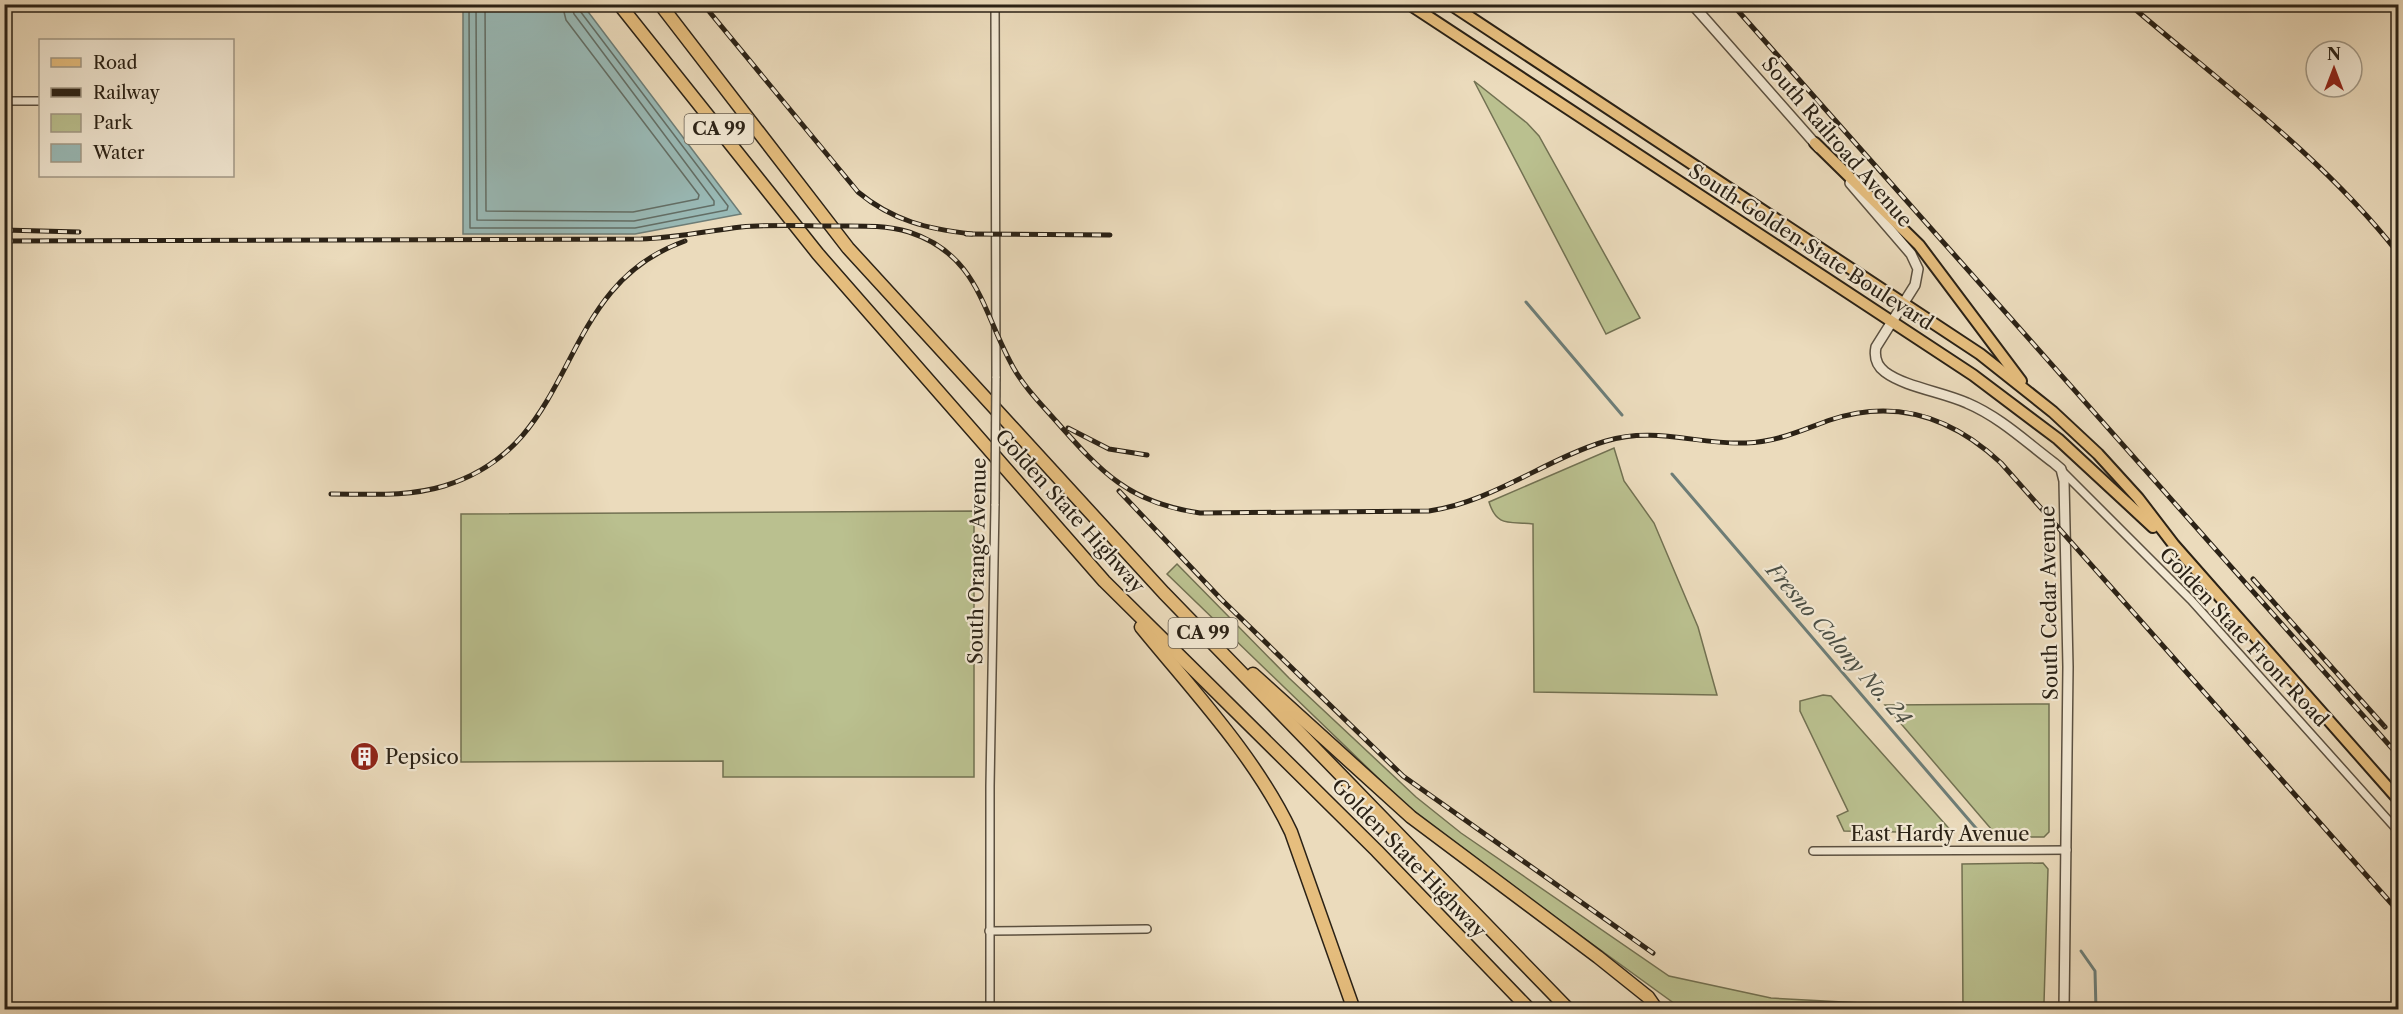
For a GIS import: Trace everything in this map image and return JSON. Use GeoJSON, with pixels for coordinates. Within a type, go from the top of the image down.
{"type":"FeatureCollection","features":[{"type":"Feature","properties":{"kind":"highway","name":"Golden State Highway"},"geometry":{"type":"LineString","coordinates":[[620,4],[818,254],[1104,582],[1377,851],[1530,1010]]}},
{"type":"Feature","properties":{"kind":"highway","name":"Golden State Highway"},"geometry":{"type":"LineString","coordinates":[[660,4],[848,248],[1164,593],[1569,1010]]}},
{"type":"Feature","properties":{"kind":"highway"},"geometry":{"type":"LineString","coordinates":[[1104,582],[1269,789],[1292,832],[1353,1008]]}},
{"type":"Feature","properties":{"kind":"highway"},"geometry":{"type":"LineString","coordinates":[[1164,593],[1412,817],[1648,997],[1669,1010]]}},
{"type":"Feature","properties":{"kind":"highway"},"geometry":{"type":"LineString","coordinates":[[1648,997],[1658,1010]]}},
{"type":"Feature","properties":{"kind":"main road","name":"South Golden State Boulevard"},"geometry":{"type":"LineString","coordinates":[[1408,4],[1973,375],[2035,420],[2174,545]]}},
{"type":"Feature","properties":{"kind":"main road","name":"South Golden State Boulevard"},"geometry":{"type":"LineString","coordinates":[[1450,4],[1902,308],[1980,354],[2029,391],[2098,454],[2138,498],[2174,545],[2398,798]]}},
{"type":"Feature","properties":{"kind":"main road"},"geometry":{"type":"LineString","coordinates":[[1815,143],[1918,245],[2029,391]]}},
{"type":"Feature","properties":{"kind":"street","name":"South Orange Avenue"},"geometry":{"type":"LineString","coordinates":[[990,1010],[996,378],[995,4]]}},
{"type":"Feature","properties":{"kind":"street","name":"South Railroad Avenue"},"geometry":{"type":"LineString","coordinates":[[1692,4],[1915,260],[1917,280],[1902,308]]}},
{"type":"Feature","properties":{"kind":"street"},"geometry":{"type":"LineString","coordinates":[[4,101],[39,101]]}},
{"type":"Feature","properties":{"kind":"street"},"geometry":{"type":"LineString","coordinates":[[1902,308],[1878,342],[1875,352],[1877,362],[1886,372],[1975,406],[2018,435],[2061,469]]}},
{"type":"Feature","properties":{"kind":"street","name":"Golden State Front Road"},"geometry":{"type":"LineString","coordinates":[[2061,469],[2199,609],[2398,831]]}},
{"type":"Feature","properties":{"kind":"street","name":"South Cedar Avenue"},"geometry":{"type":"LineString","coordinates":[[2061,469],[2066,507],[2067,850],[2064,1010]]}},
{"type":"Feature","properties":{"kind":"street","name":"East Hardy Avenue"},"geometry":{"type":"LineString","coordinates":[[1813,851],[2067,850]]}},
{"type":"Feature","properties":{"kind":"street"},"geometry":{"type":"LineString","coordinates":[[989,931],[1147,929]]}},
{"type":"Feature","properties":{"kind":"green space"},"geometry":{"type":"Polygon","coordinates":[[[1474,81],[1527,123],[1539,136],[1640,318],[1606,334],[1474,81]]]}},
{"type":"Feature","properties":{"kind":"green space"},"geometry":{"type":"Polygon","coordinates":[[[1614,448],[1624,481],[1654,523],[1698,627],[1717,695],[1534,692],[1533,524],[1500,520],[1489,502],[1614,448]]]}},
{"type":"Feature","properties":{"kind":"green space"},"geometry":{"type":"Polygon","coordinates":[[[974,511],[974,777],[723,777],[723,761],[461,762],[461,514],[974,511]]]}},
{"type":"Feature","properties":{"kind":"green space"},"geometry":{"type":"Polygon","coordinates":[[[1177,564],[1289,678],[1416,797],[1461,833],[1669,976],[1771,998],[1880,1004],[1880,1009],[1682,1009],[1454,844],[1405,804],[1167,574],[1177,564]]]}},
{"type":"Feature","properties":{"kind":"green space"},"geometry":{"type":"Polygon","coordinates":[[[1823,695],[1831,696],[1953,833],[1844,831],[1837,816],[1848,811],[1800,711],[1800,701],[1823,695]]]}},
{"type":"Feature","properties":{"kind":"green space"},"geometry":{"type":"Polygon","coordinates":[[[2049,704],[2049,832],[2044,837],[1998,837],[1885,705],[2049,704]]]}},
{"type":"Feature","properties":{"kind":"green space"},"geometry":{"type":"Polygon","coordinates":[[[2043,863],[2048,869],[2044,1003],[2038,1008],[1963,1009],[1962,864],[2043,863]]]}},
{"type":"Feature","properties":{"kind":"water"},"geometry":{"type":"Polygon","coordinates":[[[463,5],[583,5],[741,214],[635,234],[463,234],[463,5]]]}},
{"type":"Feature","properties":{"kind":"waterway","name":"Fresno Colony No. 24"},"geometry":{"type":"LineString","coordinates":[[1526,302],[1622,415]]}},
{"type":"Feature","properties":{"kind":"waterway","name":"Fresno Colony No. 24"},"geometry":{"type":"LineString","coordinates":[[1672,474],[1981,834]]}},
{"type":"Feature","properties":{"kind":"waterway","name":"Fresno Colony No. 24"},"geometry":{"type":"LineString","coordinates":[[2081,951],[2095,971],[2096,1010]]}},
{"type":"Feature","properties":{"kind":"railway"},"geometry":{"type":"LineString","coordinates":[[703,4],[858,192],[898,217],[926,226],[972,234]]}},
{"type":"Feature","properties":{"kind":"railway"},"geometry":{"type":"LineString","coordinates":[[1732,4],[2398,755]]}},
{"type":"Feature","properties":{"kind":"railway"},"geometry":{"type":"LineString","coordinates":[[2129,4],[2304,153],[2369,218],[2398,253]]}},
{"type":"Feature","properties":{"kind":"railway"},"geometry":{"type":"LineString","coordinates":[[4,241],[641,239],[765,226],[864,226],[909,232],[932,242],[950,255],[964,270],[976,288],[1013,367],[1022,381],[1072,439],[1103,470],[1135,493],[1154,502],[1200,513],[1429,511],[1475,499],[1562,458],[1606,441],[1624,437],[1642,435],[1746,443],[1779,438],[1854,414],[1878,411],[1922,416],[1943,423],[1963,434],[2001,463],[2398,911]]}},
{"type":"Feature","properties":{"kind":"railway"},"geometry":{"type":"LineString","coordinates":[[4,230],[79,232]]}},
{"type":"Feature","properties":{"kind":"railway"},"geometry":{"type":"LineString","coordinates":[[966,234],[1110,235]]}},
{"type":"Feature","properties":{"kind":"railway"},"geometry":{"type":"LineString","coordinates":[[331,494],[388,494],[430,490],[489,465],[521,437],[546,402],[587,328],[610,293],[642,263],[685,241]]}},
{"type":"Feature","properties":{"kind":"railway"},"geometry":{"type":"LineString","coordinates":[[1068,428],[1109,449],[1147,455]]}},
{"type":"Feature","properties":{"kind":"railway"},"geometry":{"type":"LineString","coordinates":[[1119,491],[1221,599],[1403,776],[1653,953]]}},
{"type":"Feature","properties":{"kind":"railway"},"geometry":{"type":"LineString","coordinates":[[2253,579],[2385,727]]}},
{"type":"Feature","properties":{"kind":"place","name":"Pepsico"},"geometry":{"type":"Point","coordinates":[364,757]}}]}
